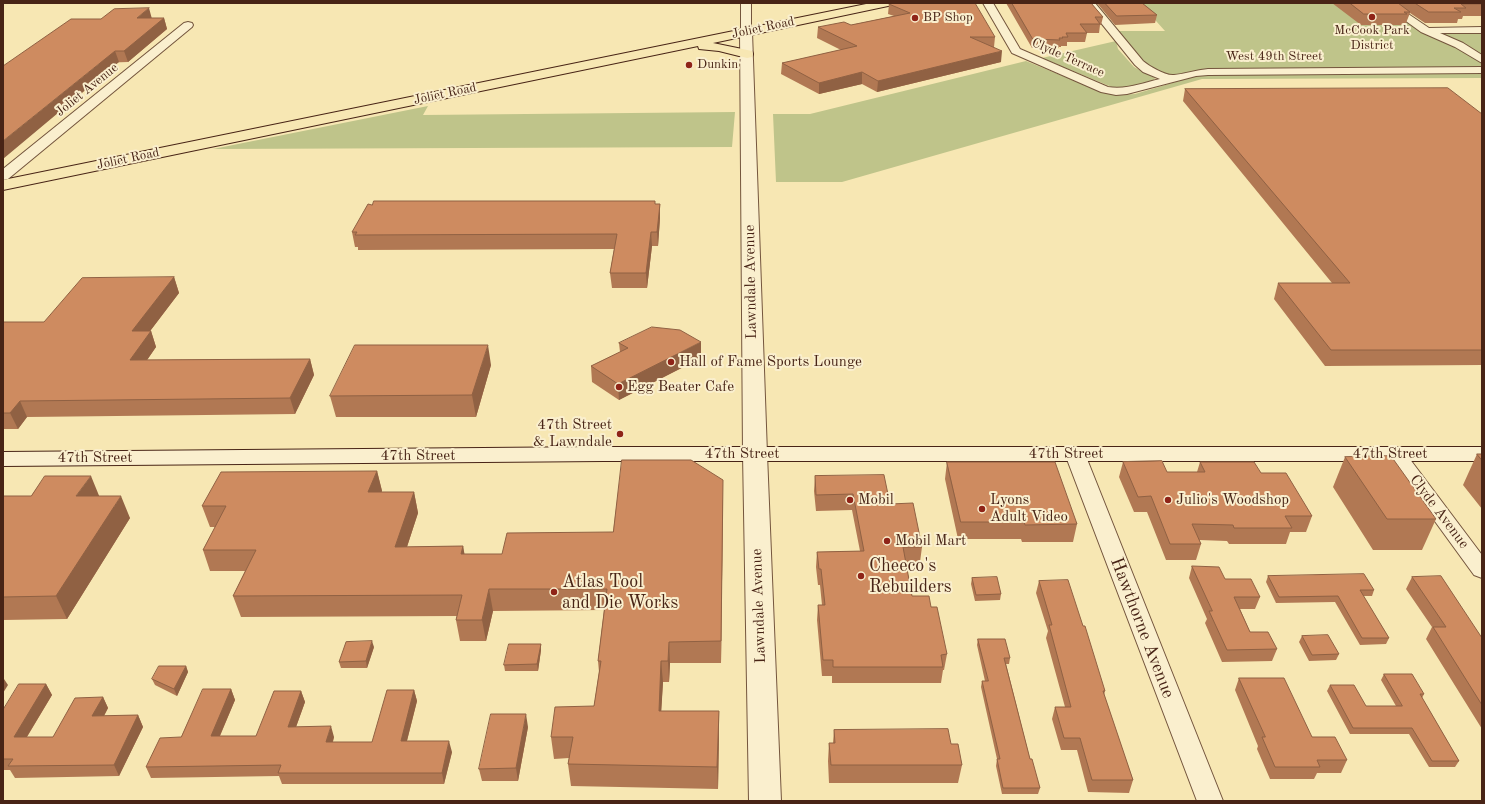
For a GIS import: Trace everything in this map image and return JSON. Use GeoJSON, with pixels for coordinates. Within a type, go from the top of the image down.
{"type":"FeatureCollection","features":[{"type":"Feature","properties":{"kind":"main road","name":"Joliet Road"},"geometry":{"type":"LineString","coordinates":[[3,185],[888,3]]}},
{"type":"Feature","properties":{"kind":"main road"},"geometry":{"type":"LineString","coordinates":[[746,17],[787,23]]}},
{"type":"Feature","properties":{"kind":"main road"},"geometry":{"type":"LineString","coordinates":[[686,44],[719,47],[747,54]]}},
{"type":"Feature","properties":{"kind":"street","name":"Lawndale Avenue"},"geometry":{"type":"LineString","coordinates":[[746,3],[755,454],[765,801]]}},
{"type":"Feature","properties":{"kind":"street","name":"Clyde Terrace"},"geometry":{"type":"LineString","coordinates":[[988,3],[1016,51],[1104,90],[1116,92]]}},
{"type":"Feature","properties":{"kind":"street"},"geometry":{"type":"LineString","coordinates":[[1090,3],[1139,63],[1147,70],[1170,79]]}},
{"type":"Feature","properties":{"kind":"street"},"geometry":{"type":"LineString","coordinates":[[1386,3],[1425,30],[1459,45],[1482,60]]}},
{"type":"Feature","properties":{"kind":"street","name":"Joliet Avenue"},"geometry":{"type":"LineString","coordinates":[[3,176],[188,25]]}},
{"type":"Feature","properties":{"kind":"street"},"geometry":{"type":"LineString","coordinates":[[1425,30],[1482,30]]}},
{"type":"Feature","properties":{"kind":"street","name":"West 49th Street"},"geometry":{"type":"LineString","coordinates":[[1116,92],[1127,91],[1170,79],[1208,72],[1482,70]]}},
{"type":"Feature","properties":{"kind":"street","name":"47th Street"},"geometry":{"type":"LineString","coordinates":[[3,459],[602,454],[1482,454]]}},
{"type":"Feature","properties":{"kind":"street","name":"Hawthorne Avenue"},"geometry":{"type":"LineString","coordinates":[[1075,454],[1210,801]]}},
{"type":"Feature","properties":{"kind":"street","name":"Clyde Avenue"},"geometry":{"type":"LineString","coordinates":[[1396,454],[1482,570]]}},
{"type":"Feature","properties":{"kind":"green space"},"geometry":{"type":"Polygon","coordinates":[[[1140,3],[1384,3],[1424,30],[1482,30],[1482,78],[1202,79],[842,182],[776,182],[773,114],[810,114],[1026,61],[1102,92],[1120,95],[1135,94],[1179,81],[1150,70],[1116,31],[1165,31],[1140,3]]]}},
{"type":"Feature","properties":{"kind":"green space"},"geometry":{"type":"Polygon","coordinates":[[[1116,41],[1118,49],[1134,67],[1155,78],[1154,80],[1123,89],[1114,88],[1042,58],[1116,41]]]}},
{"type":"Feature","properties":{"kind":"green space"},"geometry":{"type":"Polygon","coordinates":[[[428,106],[423,115],[735,112],[732,147],[213,149],[428,106]]]}},
{"type":"Feature","properties":{"kind":"building"},"geometry":{"type":"Polygon","coordinates":[[[975,3],[995,37],[970,37],[1002,51],[878,81],[862,72],[819,83],[782,63],[857,46],[818,27],[844,22],[851,25],[910,13],[889,4],[975,3]]]}},
{"type":"Feature","properties":{"kind":"building"},"geometry":{"type":"Polygon","coordinates":[[[1012,3],[1091,3],[1103,17],[1095,17],[1100,24],[1080,24],[1087,33],[1066,33],[1068,37],[1059,38],[1060,40],[1033,39],[1012,3]]]}},
{"type":"Feature","properties":{"kind":"building"},"geometry":{"type":"Polygon","coordinates":[[[1105,3],[1142,3],[1157,15],[1117,16],[1105,3]]]}},
{"type":"Feature","properties":{"kind":"building"},"geometry":{"type":"Polygon","coordinates":[[[1350,3],[1398,3],[1410,12],[1404,12],[1407,14],[1364,14],[1350,3]]]}},
{"type":"Feature","properties":{"kind":"building"},"geometry":{"type":"Polygon","coordinates":[[[1415,3],[1482,4],[1461,4],[1466,8],[1454,8],[1461,12],[1429,12],[1415,3]]]}},
{"type":"Feature","properties":{"kind":"building"},"geometry":{"type":"Polygon","coordinates":[[[149,8],[137,18],[164,18],[124,51],[115,51],[3,141],[3,66],[71,19],[101,19],[114,9],[149,8]]]}},
{"type":"Feature","properties":{"kind":"building"},"geometry":{"type":"Polygon","coordinates":[[[1448,88],[1482,114],[1482,350],[1331,350],[1278,283],[1350,283],[1185,89],[1448,88]]]}},
{"type":"Feature","properties":{"kind":"building"},"geometry":{"type":"Polygon","coordinates":[[[374,201],[655,201],[655,204],[660,204],[657,232],[651,232],[646,273],[610,273],[617,234],[355,235],[357,232],[352,232],[368,204],[372,205],[374,201]]]}},
{"type":"Feature","properties":{"kind":"building"},"geometry":{"type":"Polygon","coordinates":[[[174,277],[132,331],[151,331],[130,360],[310,359],[290,398],[20,401],[10,413],[3,413],[3,322],[44,322],[82,278],[174,277]]]}},
{"type":"Feature","properties":{"kind":"building"},"geometry":{"type":"Polygon","coordinates":[[[652,327],[680,330],[701,342],[618,384],[591,366],[628,348],[619,343],[652,327]]]}},
{"type":"Feature","properties":{"kind":"building"},"geometry":{"type":"Polygon","coordinates":[[[355,345],[488,345],[472,395],[330,396],[355,345]]]}},
{"type":"Feature","properties":{"kind":"building"},"geometry":{"type":"Polygon","coordinates":[[[1477,454],[1482,454],[1482,460],[1477,454]]]}},
{"type":"Feature","properties":{"kind":"building"},"geometry":{"type":"Polygon","coordinates":[[[1391,456],[1436,519],[1387,519],[1345,457],[1391,456]]]}},
{"type":"Feature","properties":{"kind":"building"},"geometry":{"type":"Polygon","coordinates":[[[622,460],[691,460],[723,480],[721,641],[669,642],[668,661],[661,661],[659,711],[719,711],[717,767],[568,764],[573,737],[551,737],[555,707],[594,706],[601,661],[598,661],[607,589],[489,589],[482,620],[456,620],[462,595],[233,596],[256,550],[203,550],[226,506],[202,506],[221,472],[377,471],[368,492],[414,492],[395,547],[463,546],[461,554],[502,554],[507,533],[613,532],[622,460]]]}},
{"type":"Feature","properties":{"kind":"building"},"geometry":{"type":"Polygon","coordinates":[[[1162,461],[1167,472],[1205,472],[1200,462],[1254,462],[1261,473],[1286,473],[1312,516],[1285,516],[1292,528],[1234,528],[1233,525],[1192,524],[1201,544],[1170,544],[1151,496],[1138,497],[1123,462],[1162,461]]]}},
{"type":"Feature","properties":{"kind":"building"},"geometry":{"type":"Polygon","coordinates":[[[947,462],[1055,462],[1077,524],[1025,525],[1024,522],[961,522],[947,462]]]}},
{"type":"Feature","properties":{"kind":"building"},"geometry":{"type":"Polygon","coordinates":[[[884,475],[890,504],[913,503],[922,547],[903,547],[912,596],[929,596],[931,607],[937,607],[947,654],[941,655],[943,667],[833,667],[833,660],[823,660],[818,605],[825,605],[821,569],[819,569],[817,552],[864,551],[853,494],[816,495],[815,476],[884,475]]]}},
{"type":"Feature","properties":{"kind":"building"},"geometry":{"type":"Polygon","coordinates":[[[45,476],[91,476],[76,496],[121,496],[56,596],[3,597],[3,496],[31,496],[45,476]]]}},
{"type":"Feature","properties":{"kind":"building"},"geometry":{"type":"Polygon","coordinates":[[[1192,566],[1219,567],[1225,579],[1251,579],[1260,597],[1234,597],[1250,632],[1268,632],[1277,649],[1227,650],[1209,611],[1212,611],[1192,566]]]}},
{"type":"Feature","properties":{"kind":"building"},"geometry":{"type":"Polygon","coordinates":[[[1364,574],[1374,590],[1360,590],[1389,638],[1362,638],[1338,596],[1279,597],[1268,576],[1364,574]]]}},
{"type":"Feature","properties":{"kind":"building"},"geometry":{"type":"Polygon","coordinates":[[[1441,576],[1482,638],[1482,705],[1433,627],[1446,627],[1412,577],[1441,576]]]}},
{"type":"Feature","properties":{"kind":"building"},"geometry":{"type":"Polygon","coordinates":[[[997,577],[1001,594],[976,595],[972,578],[997,577]]]}},
{"type":"Feature","properties":{"kind":"building"},"geometry":{"type":"Polygon","coordinates":[[[1068,580],[1083,626],[1085,626],[1105,691],[1103,691],[1133,780],[1092,780],[1080,738],[1064,738],[1055,707],[1071,707],[1049,625],[1052,625],[1039,581],[1068,580]]]}},
{"type":"Feature","properties":{"kind":"building"},"geometry":{"type":"Polygon","coordinates":[[[1328,635],[1339,654],[1312,655],[1302,636],[1328,635]]]}},
{"type":"Feature","properties":{"kind":"building"},"geometry":{"type":"Polygon","coordinates":[[[978,639],[1005,639],[1010,658],[1004,658],[1030,759],[1032,759],[1040,788],[1003,788],[997,759],[1000,759],[982,681],[988,681],[978,639]]]}},
{"type":"Feature","properties":{"kind":"building"},"geometry":{"type":"Polygon","coordinates":[[[372,641],[366,661],[339,662],[346,642],[372,641]]]}},
{"type":"Feature","properties":{"kind":"building"},"geometry":{"type":"Polygon","coordinates":[[[509,644],[541,644],[537,664],[504,665],[509,644]]]}},
{"type":"Feature","properties":{"kind":"building"},"geometry":{"type":"Polygon","coordinates":[[[159,666],[186,666],[174,689],[152,679],[159,666]]]}},
{"type":"Feature","properties":{"kind":"building"},"geometry":{"type":"Polygon","coordinates":[[[1384,674],[1412,674],[1424,694],[1420,694],[1459,761],[1432,761],[1412,728],[1353,728],[1330,685],[1354,685],[1366,706],[1402,706],[1384,674]]]}},
{"type":"Feature","properties":{"kind":"building"},"geometry":{"type":"Polygon","coordinates":[[[1239,678],[1284,678],[1312,737],[1335,737],[1347,760],[1317,760],[1320,767],[1275,767],[1262,737],[1265,737],[1239,678]]]}},
{"type":"Feature","properties":{"kind":"building"},"geometry":{"type":"Polygon","coordinates":[[[19,684],[46,684],[14,737],[53,737],[75,698],[103,697],[92,716],[138,715],[114,765],[8,766],[13,759],[3,759],[3,710],[19,684]]]}},
{"type":"Feature","properties":{"kind":"building"},"geometry":{"type":"Polygon","coordinates":[[[203,689],[231,689],[211,736],[256,736],[274,691],[301,691],[288,727],[331,726],[326,742],[372,742],[387,690],[414,690],[401,741],[449,741],[442,773],[278,773],[281,765],[146,767],[160,738],[181,737],[203,689]]]}},
{"type":"Feature","properties":{"kind":"building"},"geometry":{"type":"Polygon","coordinates":[[[491,714],[526,714],[516,768],[479,769],[491,714]]]}},
{"type":"Feature","properties":{"kind":"building"},"geometry":{"type":"Polygon","coordinates":[[[948,729],[951,744],[958,744],[962,765],[831,765],[829,743],[835,743],[834,730],[948,729]]]}},
{"type":"Feature","properties":{"kind":"place","name":"McCook Park District"},"geometry":{"type":"Point","coordinates":[1372,17]}},
{"type":"Feature","properties":{"kind":"place","name":"BP Shop"},"geometry":{"type":"Point","coordinates":[915,18]}},
{"type":"Feature","properties":{"kind":"place","name":"Dunkin'"},"geometry":{"type":"Point","coordinates":[689,65]}},
{"type":"Feature","properties":{"kind":"place","name":"Hall of Fame Sports Lounge"},"geometry":{"type":"Point","coordinates":[671,362]}},
{"type":"Feature","properties":{"kind":"place","name":"Egg Beater Cafe"},"geometry":{"type":"Point","coordinates":[619,387]}},
{"type":"Feature","properties":{"kind":"place","name":"47th Street & Lawndale"},"geometry":{"type":"Point","coordinates":[620,434]}},
{"type":"Feature","properties":{"kind":"place","name":"Mobil"},"geometry":{"type":"Point","coordinates":[850,500]}},
{"type":"Feature","properties":{"kind":"place","name":"Julio's Woodshop"},"geometry":{"type":"Point","coordinates":[1168,500]}},
{"type":"Feature","properties":{"kind":"place","name":"Lyons Adult Video"},"geometry":{"type":"Point","coordinates":[982,509]}},
{"type":"Feature","properties":{"kind":"place","name":"Mobil Mart"},"geometry":{"type":"Point","coordinates":[887,541]}},
{"type":"Feature","properties":{"kind":"place","name":"Cheeco's Rebuilders"},"geometry":{"type":"Point","coordinates":[861,576]}},
{"type":"Feature","properties":{"kind":"place","name":"Atlas Tool and Die Works"},"geometry":{"type":"Point","coordinates":[554,592]}}]}
